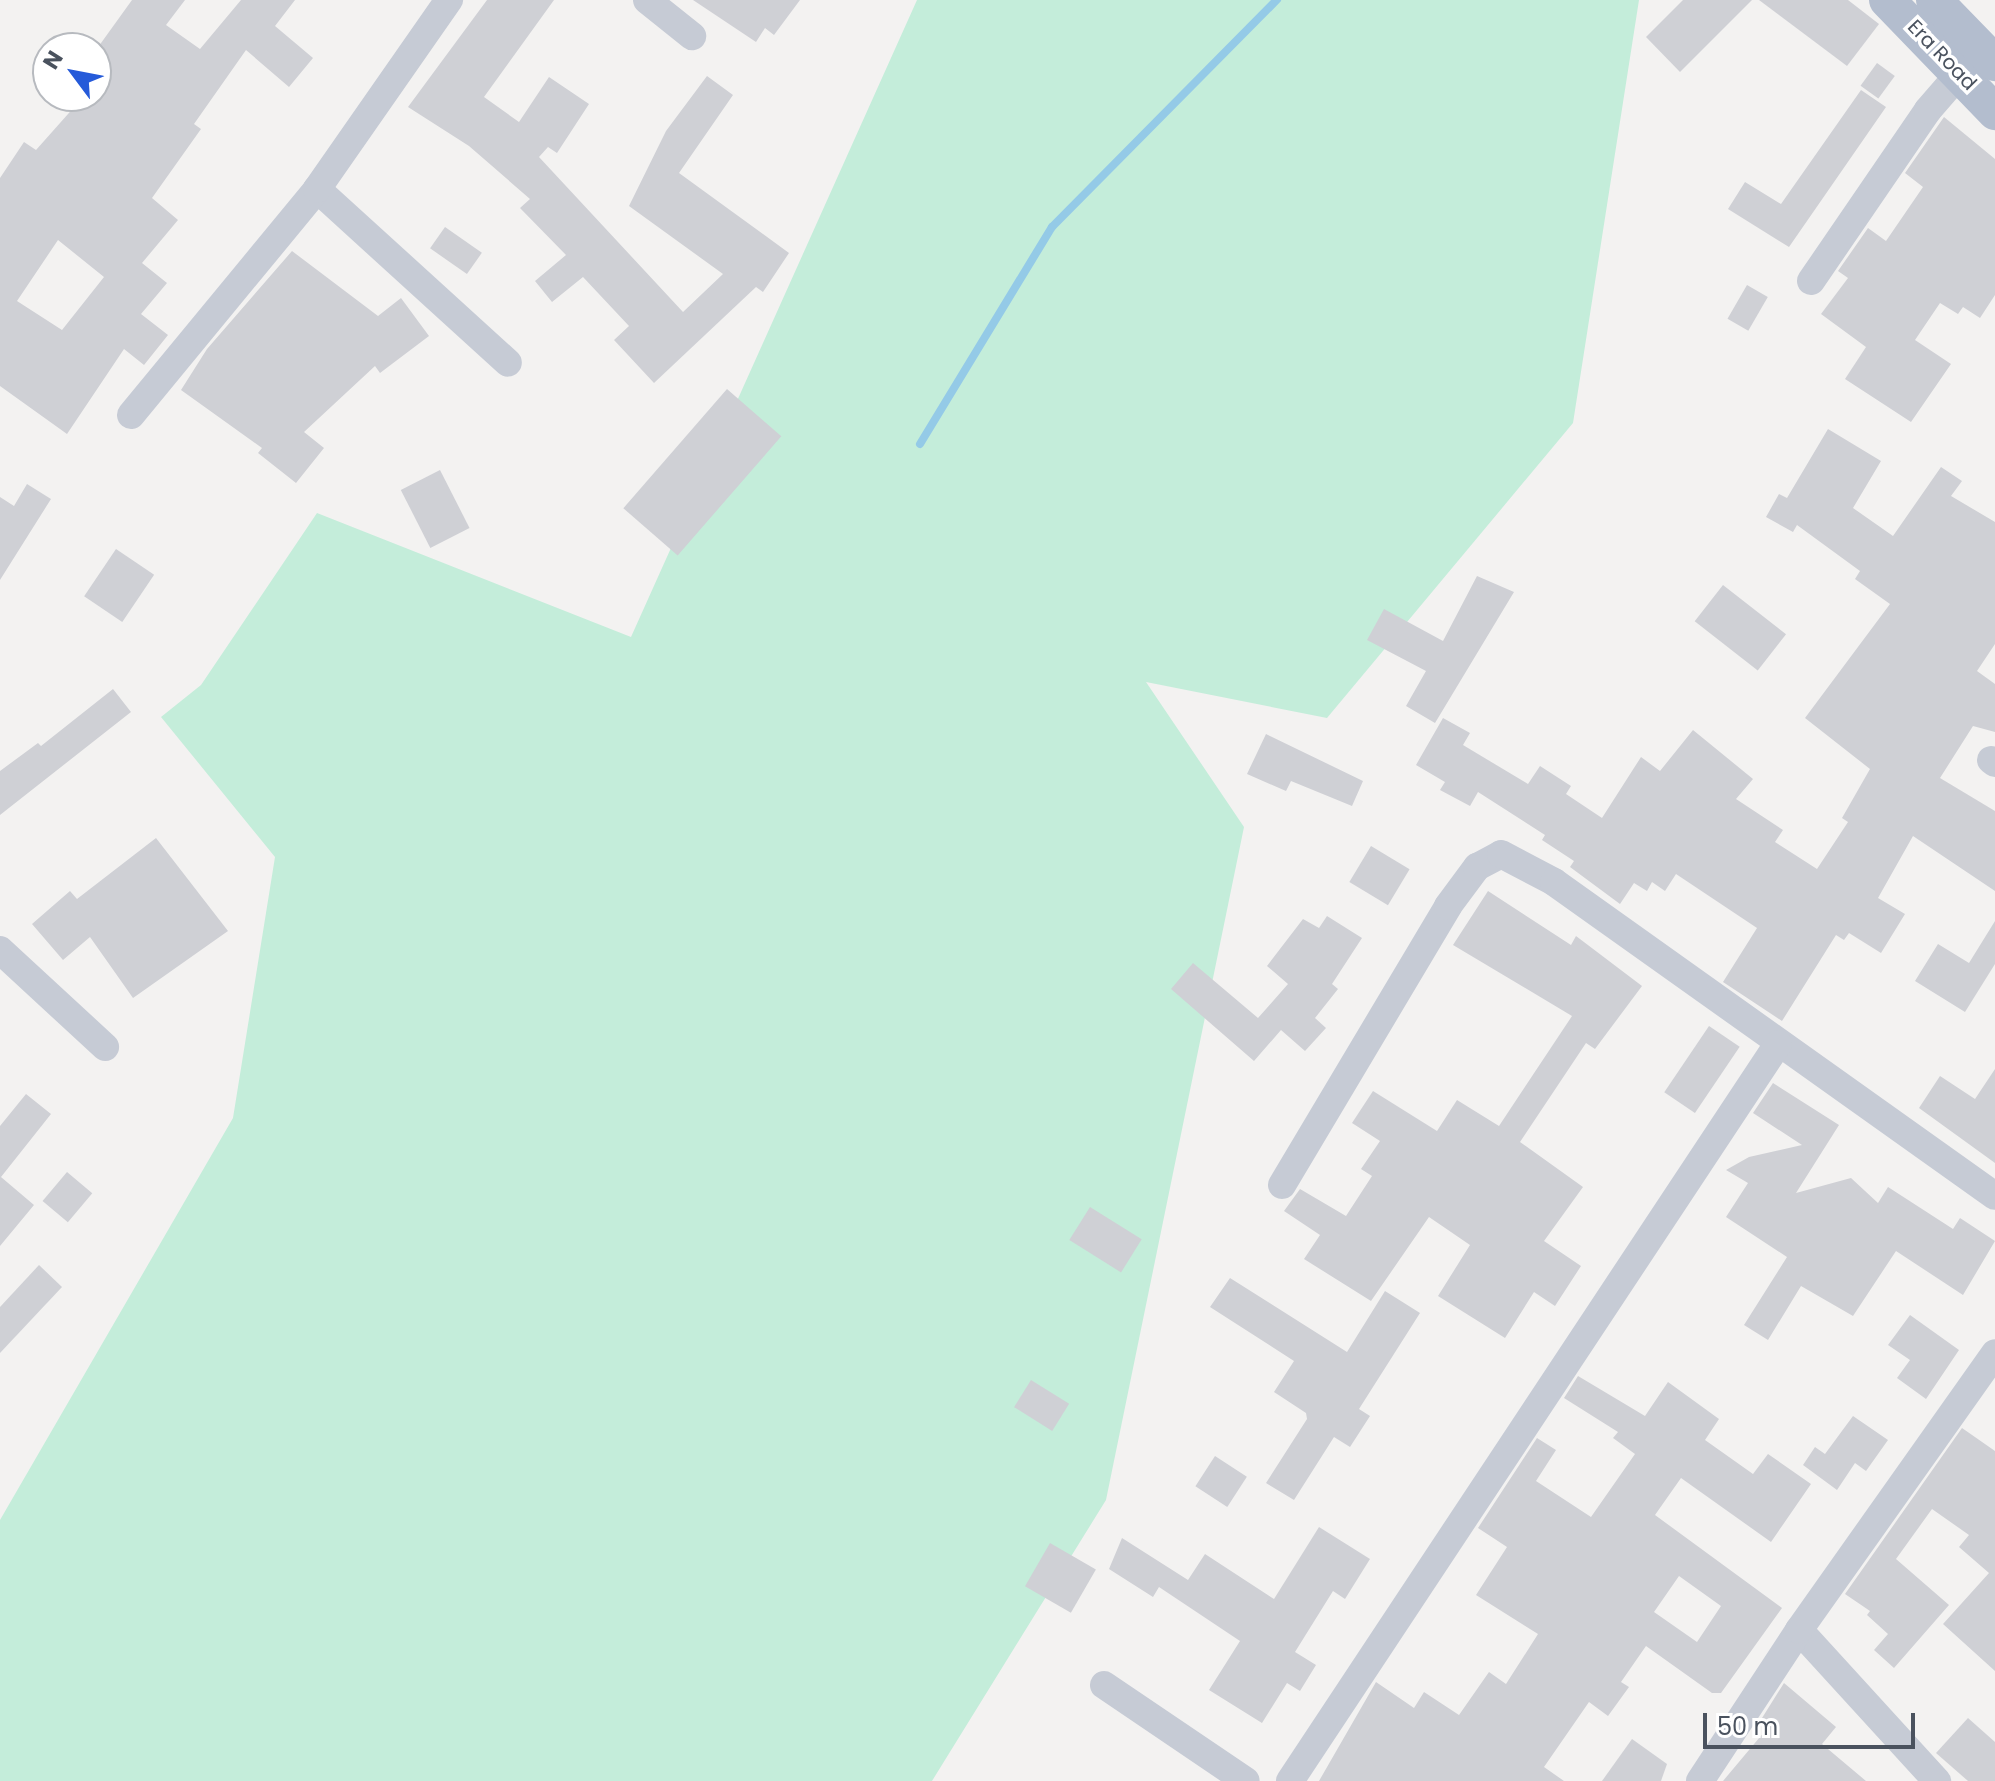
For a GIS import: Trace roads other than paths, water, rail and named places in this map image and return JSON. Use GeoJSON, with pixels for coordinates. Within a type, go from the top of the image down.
{"type":"FeatureCollection","features":[{"type":"Feature","properties":{"kind":"main road","name":"Era Road"},"geometry":{"type":"LineString","coordinates":[[1887,0],[1995,112]]}},
{"type":"Feature","properties":{"kind":"main road"},"geometry":{"type":"LineString","coordinates":[[1934,0],[1995,63]]}},
{"type":"Feature","properties":{"kind":"street"},"geometry":{"type":"LineString","coordinates":[[131,415],[317,189],[449,0]]}},
{"type":"Feature","properties":{"kind":"street"},"geometry":{"type":"LineString","coordinates":[[647,0],[692,36]]}},
{"type":"Feature","properties":{"kind":"street"},"geometry":{"type":"LineString","coordinates":[[1811,281],[1928,110],[1960,73]]}},
{"type":"Feature","properties":{"kind":"street"},"geometry":{"type":"LineString","coordinates":[[317,189],[508,363]]}},
{"type":"Feature","properties":{"kind":"street"},"geometry":{"type":"LineString","coordinates":[[1282,1185],[1448,906],[1477,867],[1501,854],[1554,882],[1995,1196]]}},
{"type":"Feature","properties":{"kind":"street"},"geometry":{"type":"LineString","coordinates":[[0,950],[105,1047]]}},
{"type":"Feature","properties":{"kind":"street"},"geometry":{"type":"LineString","coordinates":[[1290,1781],[1778,1044]]}},
{"type":"Feature","properties":{"kind":"street"},"geometry":{"type":"LineString","coordinates":[[1700,1781],[1799,1630],[1995,1353]]}},
{"type":"Feature","properties":{"kind":"street"},"geometry":{"type":"LineString","coordinates":[[1799,1630],[1937,1781]]}},
{"type":"Feature","properties":{"kind":"street"},"geometry":{"type":"LineString","coordinates":[[1104,1685],[1246,1781]]}},
{"type":"Feature","properties":{"kind":"waterway"},"geometry":{"type":"LineString","coordinates":[[920,444],[1052,227],[1277,0]]}}]}
